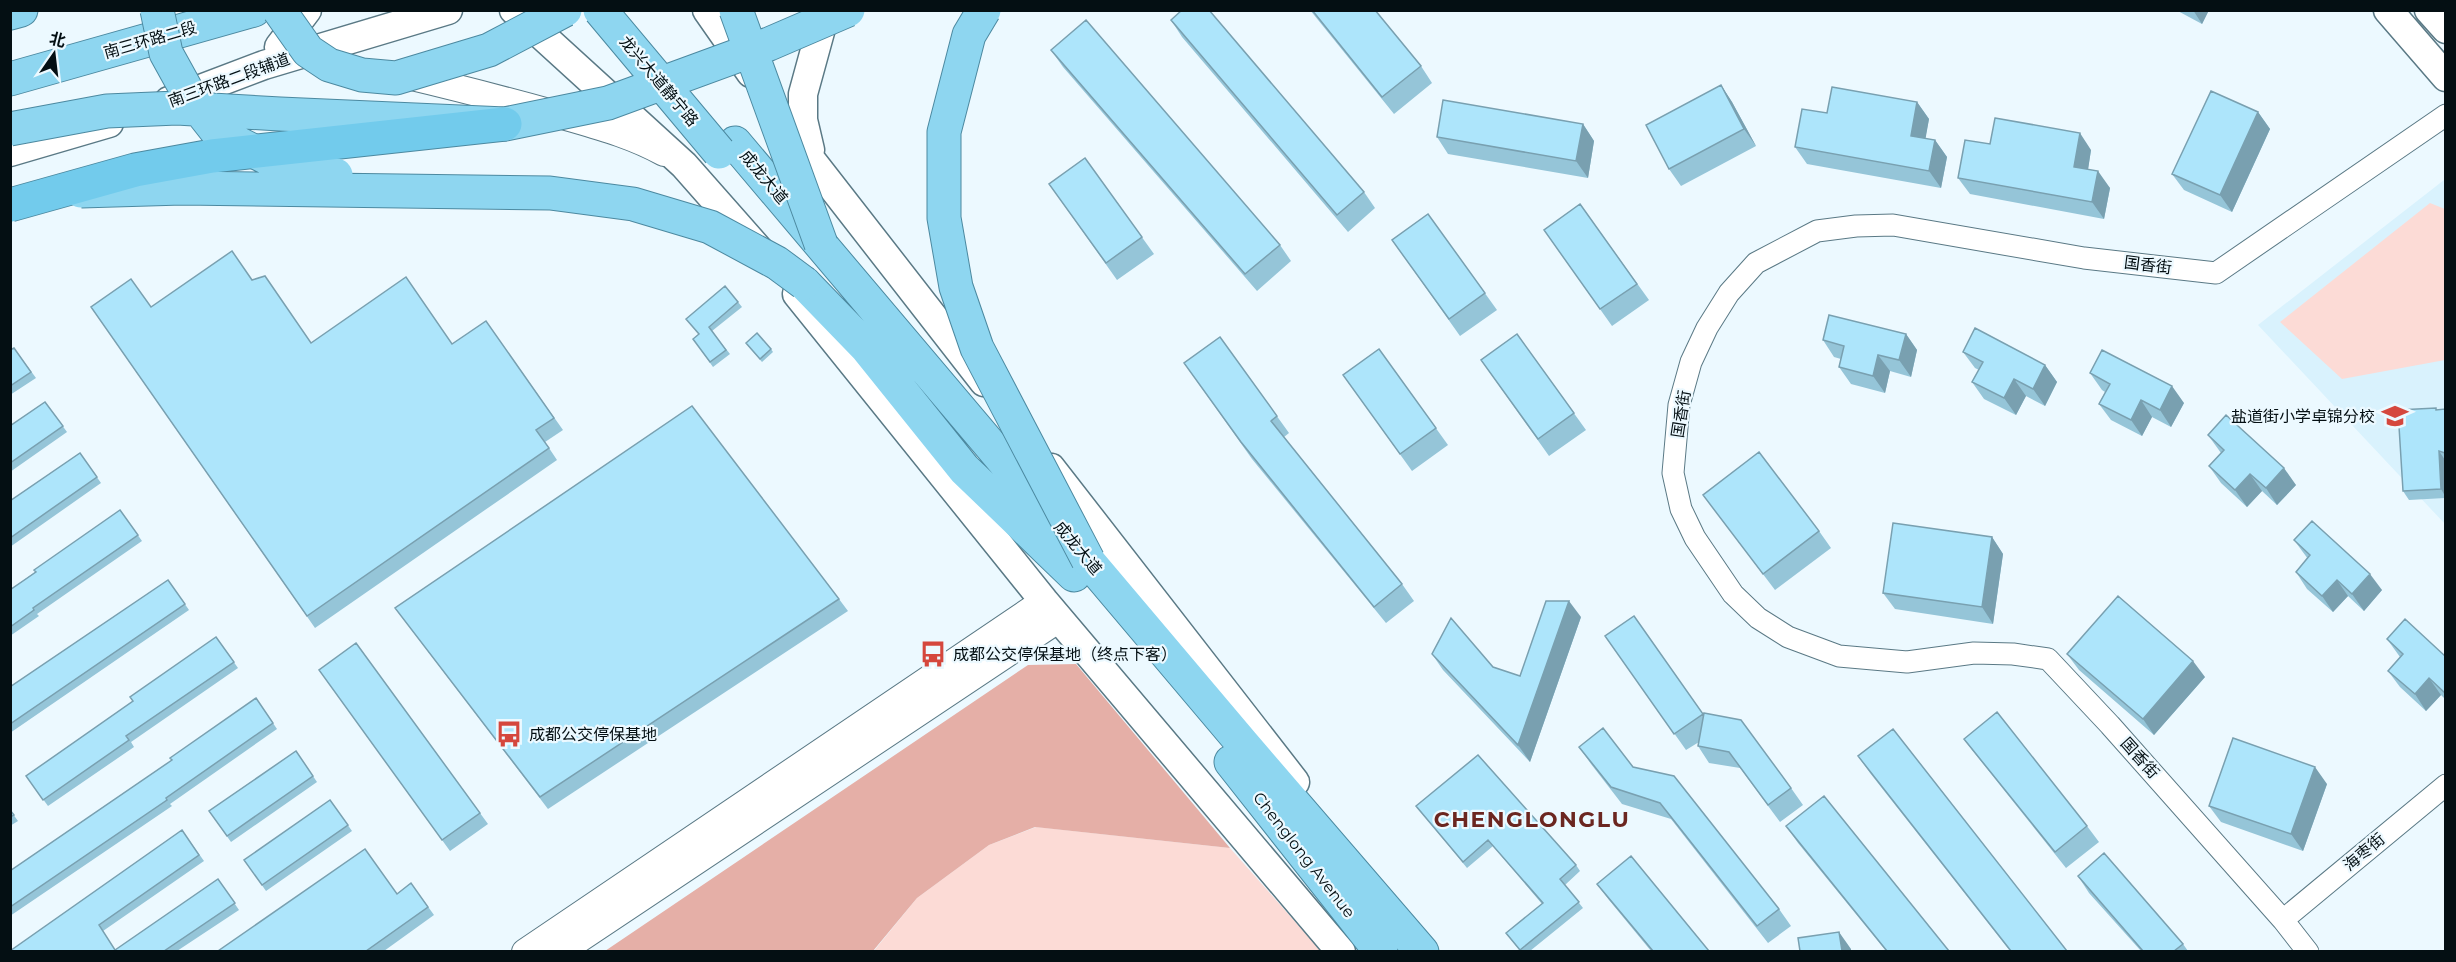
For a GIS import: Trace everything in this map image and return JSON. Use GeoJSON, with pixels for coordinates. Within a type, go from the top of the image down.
{"type":"FeatureCollection","features":[{"type":"Feature","properties":{"kind":"highway"},"geometry":{"type":"LineString","coordinates":[[10,13],[21,10]]}},
{"type":"Feature","properties":{"kind":"highway"},"geometry":{"type":"LineString","coordinates":[[157,10],[166,53],[192,100],[218,132],[277,163],[409,190]]}},
{"type":"Feature","properties":{"kind":"highway","name":"南三环路二段"},"geometry":{"type":"LineString","coordinates":[[10,79],[254,10]]}},
{"type":"Feature","properties":{"kind":"highway"},"geometry":{"type":"LineString","coordinates":[[279,10],[308,51],[329,65],[362,75],[396,78],[489,50],[565,10]]}},
{"type":"Feature","properties":{"kind":"highway","name":"龙兴大道静宁路"},"geometry":{"type":"LineString","coordinates":[[600,10],[727,147]]}},
{"type":"Feature","properties":{"kind":"highway","name":"龙兴大道静宁路"},"geometry":{"type":"LineString","coordinates":[[623,10],[727,147]]}},
{"type":"Feature","properties":{"kind":"highway"},"geometry":{"type":"LineString","coordinates":[[736,10],[821,244]]}},
{"type":"Feature","properties":{"kind":"highway"},"geometry":{"type":"LineString","coordinates":[[769,44],[824,10]]}},
{"type":"Feature","properties":{"kind":"highway"},"geometry":{"type":"LineString","coordinates":[[10,204],[135,170],[212,156],[505,124],[608,103],[769,44],[848,10]]}},
{"type":"Feature","properties":{"kind":"highway"},"geometry":{"type":"LineString","coordinates":[[984,10],[969,35],[944,132],[944,218],[956,287],[977,348],[1081,567]]}},
{"type":"Feature","properties":{"kind":"highway"},"geometry":{"type":"LineString","coordinates":[[10,129],[107,111],[177,108],[505,124]]}},
{"type":"Feature","properties":{"kind":"highway","name":"成龙大道"},"geometry":{"type":"LineString","coordinates":[[727,147],[821,244],[1081,567]]}},
{"type":"Feature","properties":{"kind":"highway","name":"成龙大道"},"geometry":{"type":"LineString","coordinates":[[727,147],[1235,750],[1422,951]]}},
{"type":"Feature","properties":{"kind":"highway"},"geometry":{"type":"LineString","coordinates":[[10,194],[182,188],[550,193],[633,204],[710,226],[777,263],[804,283],[866,347],[964,469],[1081,567]]}},
{"type":"Feature","properties":{"kind":"highway","name":"Chenglong Avenue"},"geometry":{"type":"LineString","coordinates":[[1235,750],[1380,951]]}},
{"type":"Feature","properties":{"kind":"main road"},"geometry":{"type":"LineString","coordinates":[[264,65],[307,10]]}},
{"type":"Feature","properties":{"kind":"main road","name":"南三环路二段辅道"},"geometry":{"type":"LineString","coordinates":[[10,152],[105,125],[264,65],[448,10]]}},
{"type":"Feature","properties":{"kind":"main road"},"geometry":{"type":"LineString","coordinates":[[514,10],[684,165],[789,285],[1051,610],[1341,951]]}},
{"type":"Feature","properties":{"kind":"main road"},"geometry":{"type":"LineString","coordinates":[[708,10],[812,161],[1322,816],[1397,922]]}},
{"type":"Feature","properties":{"kind":"main road"},"geometry":{"type":"LineString","coordinates":[[812,161],[803,120],[803,94],[824,10]]}},
{"type":"Feature","properties":{"kind":"main road"},"geometry":{"type":"LineString","coordinates":[[2388,10],[2445,77]]}},
{"type":"Feature","properties":{"kind":"main road"},"geometry":{"type":"LineString","coordinates":[[2429,10],[2445,30]]}},
{"type":"Feature","properties":{"kind":"street"},"geometry":{"type":"LineString","coordinates":[[307,52],[470,90],[618,132],[647,144],[684,165]]}},
{"type":"Feature","properties":{"kind":"street","name":"国香街"},"geometry":{"type":"LineString","coordinates":[[2308,951],[2110,724],[2048,659],[2013,654],[1974,653],[1907,662],[1839,656],[1788,637],[1758,618],[1733,594],[1695,538],[1681,509],[1673,473],[1679,405],[1691,362],[1707,328],[1729,293],[1756,263],[1817,231],[1856,226],[1893,225],[2084,258],[2216,273],[2445,116]]}},
{"type":"Feature","properties":{"kind":"street"},"geometry":{"type":"LineString","coordinates":[[525,951],[1051,610]]}},
{"type":"Feature","properties":{"kind":"street"},"geometry":{"type":"LineString","coordinates":[[560,951],[1051,610]]}},
{"type":"Feature","properties":{"kind":"street","name":"海枣街"},"geometry":{"type":"LineString","coordinates":[[2283,920],[2445,785]]}},
{"type":"Feature","properties":{"kind":"shaded area","name":"盐道街小学卓锦分校"},"geometry":{"type":"Polygon","coordinates":[[[2444,180],[2446,181],[2445,524],[2258,325],[2444,180]]]}},
{"type":"Feature","properties":{"kind":"shaded area"},"geometry":{"type":"Polygon","coordinates":[[[2430,203],[2445,209],[2445,360],[2342,379],[2280,322],[2430,203]]]}},
{"type":"Feature","properties":{"kind":"shaded area"},"geometry":{"type":"Polygon","coordinates":[[[1076,664],[1230,848],[1035,827],[989,845],[917,898],[873,951],[605,951],[1028,665],[1076,664]]]}},
{"type":"Feature","properties":{"kind":"shaded area"},"geometry":{"type":"Polygon","coordinates":[[[1036,827],[1230,848],[1321,951],[873,952],[917,898],[989,845],[1036,827]]]}},
{"type":"Feature","properties":{"kind":"building"},"geometry":{"type":"Polygon","coordinates":[[[1182,10],[1209,10],[1364,192],[1337,215],[1171,20],[1182,10]]]}},
{"type":"Feature","properties":{"kind":"building"},"geometry":{"type":"Polygon","coordinates":[[[1312,10],[1375,10],[1421,66],[1382,97],[1312,10]]]}},
{"type":"Feature","properties":{"kind":"building"},"geometry":{"type":"Polygon","coordinates":[[[1086,20],[1280,245],[1245,274],[1051,50],[1086,20]]]}},
{"type":"Feature","properties":{"kind":"building"},"geometry":{"type":"Polygon","coordinates":[[[1721,85],[1744,129],[1669,169],[1646,125],[1721,85]]]}},
{"type":"Feature","properties":{"kind":"building"},"geometry":{"type":"Polygon","coordinates":[[[1832,87],[1917,102],[1911,136],[1935,140],[1929,171],[1795,147],[1802,109],[1827,113],[1832,87]]]}},
{"type":"Feature","properties":{"kind":"building"},"geometry":{"type":"Polygon","coordinates":[[[2211,91],[2258,112],[2220,195],[2172,174],[2211,91]]]}},
{"type":"Feature","properties":{"kind":"building"},"geometry":{"type":"Polygon","coordinates":[[[1443,100],[1583,124],[1576,161],[1437,137],[1443,100]]]}},
{"type":"Feature","properties":{"kind":"building"},"geometry":{"type":"Polygon","coordinates":[[[1995,118],[2080,133],[2074,167],[2098,171],[2092,202],[1958,178],[1965,140],[1990,144],[1995,118]]]}},
{"type":"Feature","properties":{"kind":"building"},"geometry":{"type":"Polygon","coordinates":[[[1085,158],[1142,237],[1106,263],[1049,184],[1085,158]]]}},
{"type":"Feature","properties":{"kind":"building"},"geometry":{"type":"Polygon","coordinates":[[[1580,204],[1637,284],[1600,309],[1544,230],[1580,204]]]}},
{"type":"Feature","properties":{"kind":"building"},"geometry":{"type":"Polygon","coordinates":[[[1428,214],[1485,293],[1449,319],[1392,240],[1428,214]]]}},
{"type":"Feature","properties":{"kind":"building"},"geometry":{"type":"Polygon","coordinates":[[[232,251],[252,280],[265,276],[311,343],[406,277],[452,344],[486,321],[554,418],[536,430],[549,448],[307,616],[91,307],[131,279],[151,307],[232,251]]]}},
{"type":"Feature","properties":{"kind":"building"},"geometry":{"type":"Polygon","coordinates":[[[725,286],[738,302],[709,327],[726,350],[710,362],[693,339],[699,334],[686,319],[725,286]]]}},
{"type":"Feature","properties":{"kind":"building"},"geometry":{"type":"Polygon","coordinates":[[[1829,315],[1906,334],[1899,360],[1878,355],[1873,376],[1839,367],[1844,346],[1823,340],[1829,315]]]}},
{"type":"Feature","properties":{"kind":"building"},"geometry":{"type":"Polygon","coordinates":[[[1975,328],[2045,365],[2033,389],[2014,379],[2004,398],[1972,382],[1983,362],[1963,352],[1975,328]]]}},
{"type":"Feature","properties":{"kind":"building"},"geometry":{"type":"Polygon","coordinates":[[[757,333],[771,349],[760,359],[746,343],[757,333]]]}},
{"type":"Feature","properties":{"kind":"building"},"geometry":{"type":"Polygon","coordinates":[[[1517,334],[1574,413],[1538,439],[1481,360],[1517,334]]]}},
{"type":"Feature","properties":{"kind":"building"},"geometry":{"type":"Polygon","coordinates":[[[1220,337],[1277,416],[1271,421],[1402,584],[1374,607],[1241,442],[1184,363],[1220,337]]]}},
{"type":"Feature","properties":{"kind":"building"},"geometry":{"type":"Polygon","coordinates":[[[14,348],[31,372],[10,386],[10,350],[14,348]]]}},
{"type":"Feature","properties":{"kind":"building"},"geometry":{"type":"Polygon","coordinates":[[[1379,349],[1436,428],[1400,454],[1343,375],[1379,349]]]}},
{"type":"Feature","properties":{"kind":"building"},"geometry":{"type":"Polygon","coordinates":[[[2102,350],[2172,386],[2160,410],[2141,400],[2131,420],[2099,404],[2110,384],[2090,373],[2102,350]]]}},
{"type":"Feature","properties":{"kind":"building"},"geometry":{"type":"Polygon","coordinates":[[[45,402],[63,426],[10,463],[10,426],[45,402]]]}},
{"type":"Feature","properties":{"kind":"building"},"geometry":{"type":"Polygon","coordinates":[[[692,406],[839,599],[540,797],[395,608],[692,406]]]}},
{"type":"Feature","properties":{"kind":"building"},"geometry":{"type":"Polygon","coordinates":[[[2436,408],[2436,410],[2445,409],[2445,453],[2439,451],[2441,489],[2403,491],[2398,410],[2436,408]]]}},
{"type":"Feature","properties":{"kind":"building"},"geometry":{"type":"Polygon","coordinates":[[[2226,415],[2284,468],[2266,488],[2250,474],[2235,490],[2209,466],[2224,450],[2208,435],[2226,415]]]}},
{"type":"Feature","properties":{"kind":"building"},"geometry":{"type":"Polygon","coordinates":[[[1759,452],[1819,531],[1763,574],[1703,495],[1759,452]]]}},
{"type":"Feature","properties":{"kind":"building"},"geometry":{"type":"Polygon","coordinates":[[[80,453],[97,477],[10,538],[10,501],[80,453]]]}},
{"type":"Feature","properties":{"kind":"building"},"geometry":{"type":"Polygon","coordinates":[[[120,510],[138,535],[33,608],[34,610],[10,627],[10,590],[36,572],[34,570],[120,510]]]}},
{"type":"Feature","properties":{"kind":"building"},"geometry":{"type":"Polygon","coordinates":[[[2312,521],[2370,574],[2352,594],[2337,580],[2322,596],[2296,572],[2310,555],[2294,540],[2312,521]]]}},
{"type":"Feature","properties":{"kind":"building"},"geometry":{"type":"Polygon","coordinates":[[[1893,523],[1992,537],[1982,607],[1883,593],[1893,523]]]}},
{"type":"Feature","properties":{"kind":"building"},"geometry":{"type":"Polygon","coordinates":[[[168,580],[185,604],[10,724],[10,687],[168,580]]]}},
{"type":"Feature","properties":{"kind":"building"},"geometry":{"type":"Polygon","coordinates":[[[2118,596],[2193,661],[2143,719],[2067,654],[2118,596]]]}},
{"type":"Feature","properties":{"kind":"building"},"geometry":{"type":"Polygon","coordinates":[[[1546,601],[1569,601],[1518,745],[1432,654],[1451,618],[1493,667],[1520,676],[1546,601]]]}},
{"type":"Feature","properties":{"kind":"building"},"geometry":{"type":"Polygon","coordinates":[[[1634,616],[1703,714],[1674,734],[1605,636],[1634,616]]]}},
{"type":"Feature","properties":{"kind":"building"},"geometry":{"type":"Polygon","coordinates":[[[2405,619],[2445,656],[2445,693],[2429,678],[2415,694],[2388,671],[2403,654],[2387,639],[2405,619]]]}},
{"type":"Feature","properties":{"kind":"building"},"geometry":{"type":"Polygon","coordinates":[[[216,637],[234,662],[126,736],[129,740],[43,800],[26,776],[133,701],[130,697],[216,637]]]}},
{"type":"Feature","properties":{"kind":"building"},"geometry":{"type":"Polygon","coordinates":[[[356,643],[480,813],[442,840],[319,670],[356,643]]]}},
{"type":"Feature","properties":{"kind":"building"},"geometry":{"type":"Polygon","coordinates":[[[256,698],[273,723],[166,798],[167,800],[10,907],[10,871],[172,760],[170,758],[256,698]]]}},
{"type":"Feature","properties":{"kind":"building"},"geometry":{"type":"Polygon","coordinates":[[[1997,712],[2087,826],[2055,852],[1964,739],[1997,712]]]}},
{"type":"Feature","properties":{"kind":"building"},"geometry":{"type":"Polygon","coordinates":[[[1704,713],[1741,720],[1791,788],[1768,805],[1729,752],[1698,746],[1704,713]]]}},
{"type":"Feature","properties":{"kind":"building"},"geometry":{"type":"Polygon","coordinates":[[[1603,728],[1633,767],[1674,776],[1779,909],[1757,926],[1660,803],[1611,787],[1579,747],[1603,728]]]}},
{"type":"Feature","properties":{"kind":"building"},"geometry":{"type":"Polygon","coordinates":[[[1893,729],[2067,951],[2011,951],[1858,756],[1893,729]]]}},
{"type":"Feature","properties":{"kind":"building"},"geometry":{"type":"Polygon","coordinates":[[[2233,738],[2315,767],[2291,834],[2209,806],[2233,738]]]}},
{"type":"Feature","properties":{"kind":"building"},"geometry":{"type":"Polygon","coordinates":[[[296,751],[313,776],[227,836],[209,811],[296,751]]]}},
{"type":"Feature","properties":{"kind":"building"},"geometry":{"type":"Polygon","coordinates":[[[1478,755],[1576,865],[1560,879],[1579,902],[1520,950],[1506,933],[1543,903],[1488,840],[1463,862],[1416,806],[1478,755]]]}},
{"type":"Feature","properties":{"kind":"building"},"geometry":{"type":"Polygon","coordinates":[[[1824,796],[1949,951],[1887,951],[1786,826],[1824,796]]]}},
{"type":"Feature","properties":{"kind":"building"},"geometry":{"type":"Polygon","coordinates":[[[330,800],[348,825],[262,885],[244,860],[330,800]]]}},
{"type":"Feature","properties":{"kind":"building"},"geometry":{"type":"Polygon","coordinates":[[[182,830],[199,855],[99,925],[115,950],[218,879],[235,903],[164,951],[10,951],[182,830]]]}},
{"type":"Feature","properties":{"kind":"building"},"geometry":{"type":"Polygon","coordinates":[[[365,849],[397,894],[411,883],[428,907],[366,951],[218,951],[365,849]]]}},
{"type":"Feature","properties":{"kind":"building"},"geometry":{"type":"Polygon","coordinates":[[[2104,853],[2183,944],[2174,951],[2143,951],[2078,876],[2104,853]]]}},
{"type":"Feature","properties":{"kind":"building"},"geometry":{"type":"Polygon","coordinates":[[[1631,856],[1709,951],[1653,951],[1597,884],[1631,856]]]}},
{"type":"Feature","properties":{"kind":"building"},"geometry":{"type":"Polygon","coordinates":[[[1839,932],[1842,951],[1800,951],[1798,938],[1839,932]]]}},
{"type":"Feature","properties":{"kind":"place","name":"盐道街小学卓锦分校"},"geometry":{"type":"Point","coordinates":[2395,416]}},
{"type":"Feature","properties":{"kind":"place","name":"成都公交停保基地（终点下客）"},"geometry":{"type":"Point","coordinates":[933,654]}},
{"type":"Feature","properties":{"kind":"place","name":"成都公交停保基地"},"geometry":{"type":"Point","coordinates":[509,734]}},
{"type":"Feature","properties":{"kind":"district","name":"CHENGLONGLU"},"geometry":{"type":"Point","coordinates":[1532,819]}}]}
